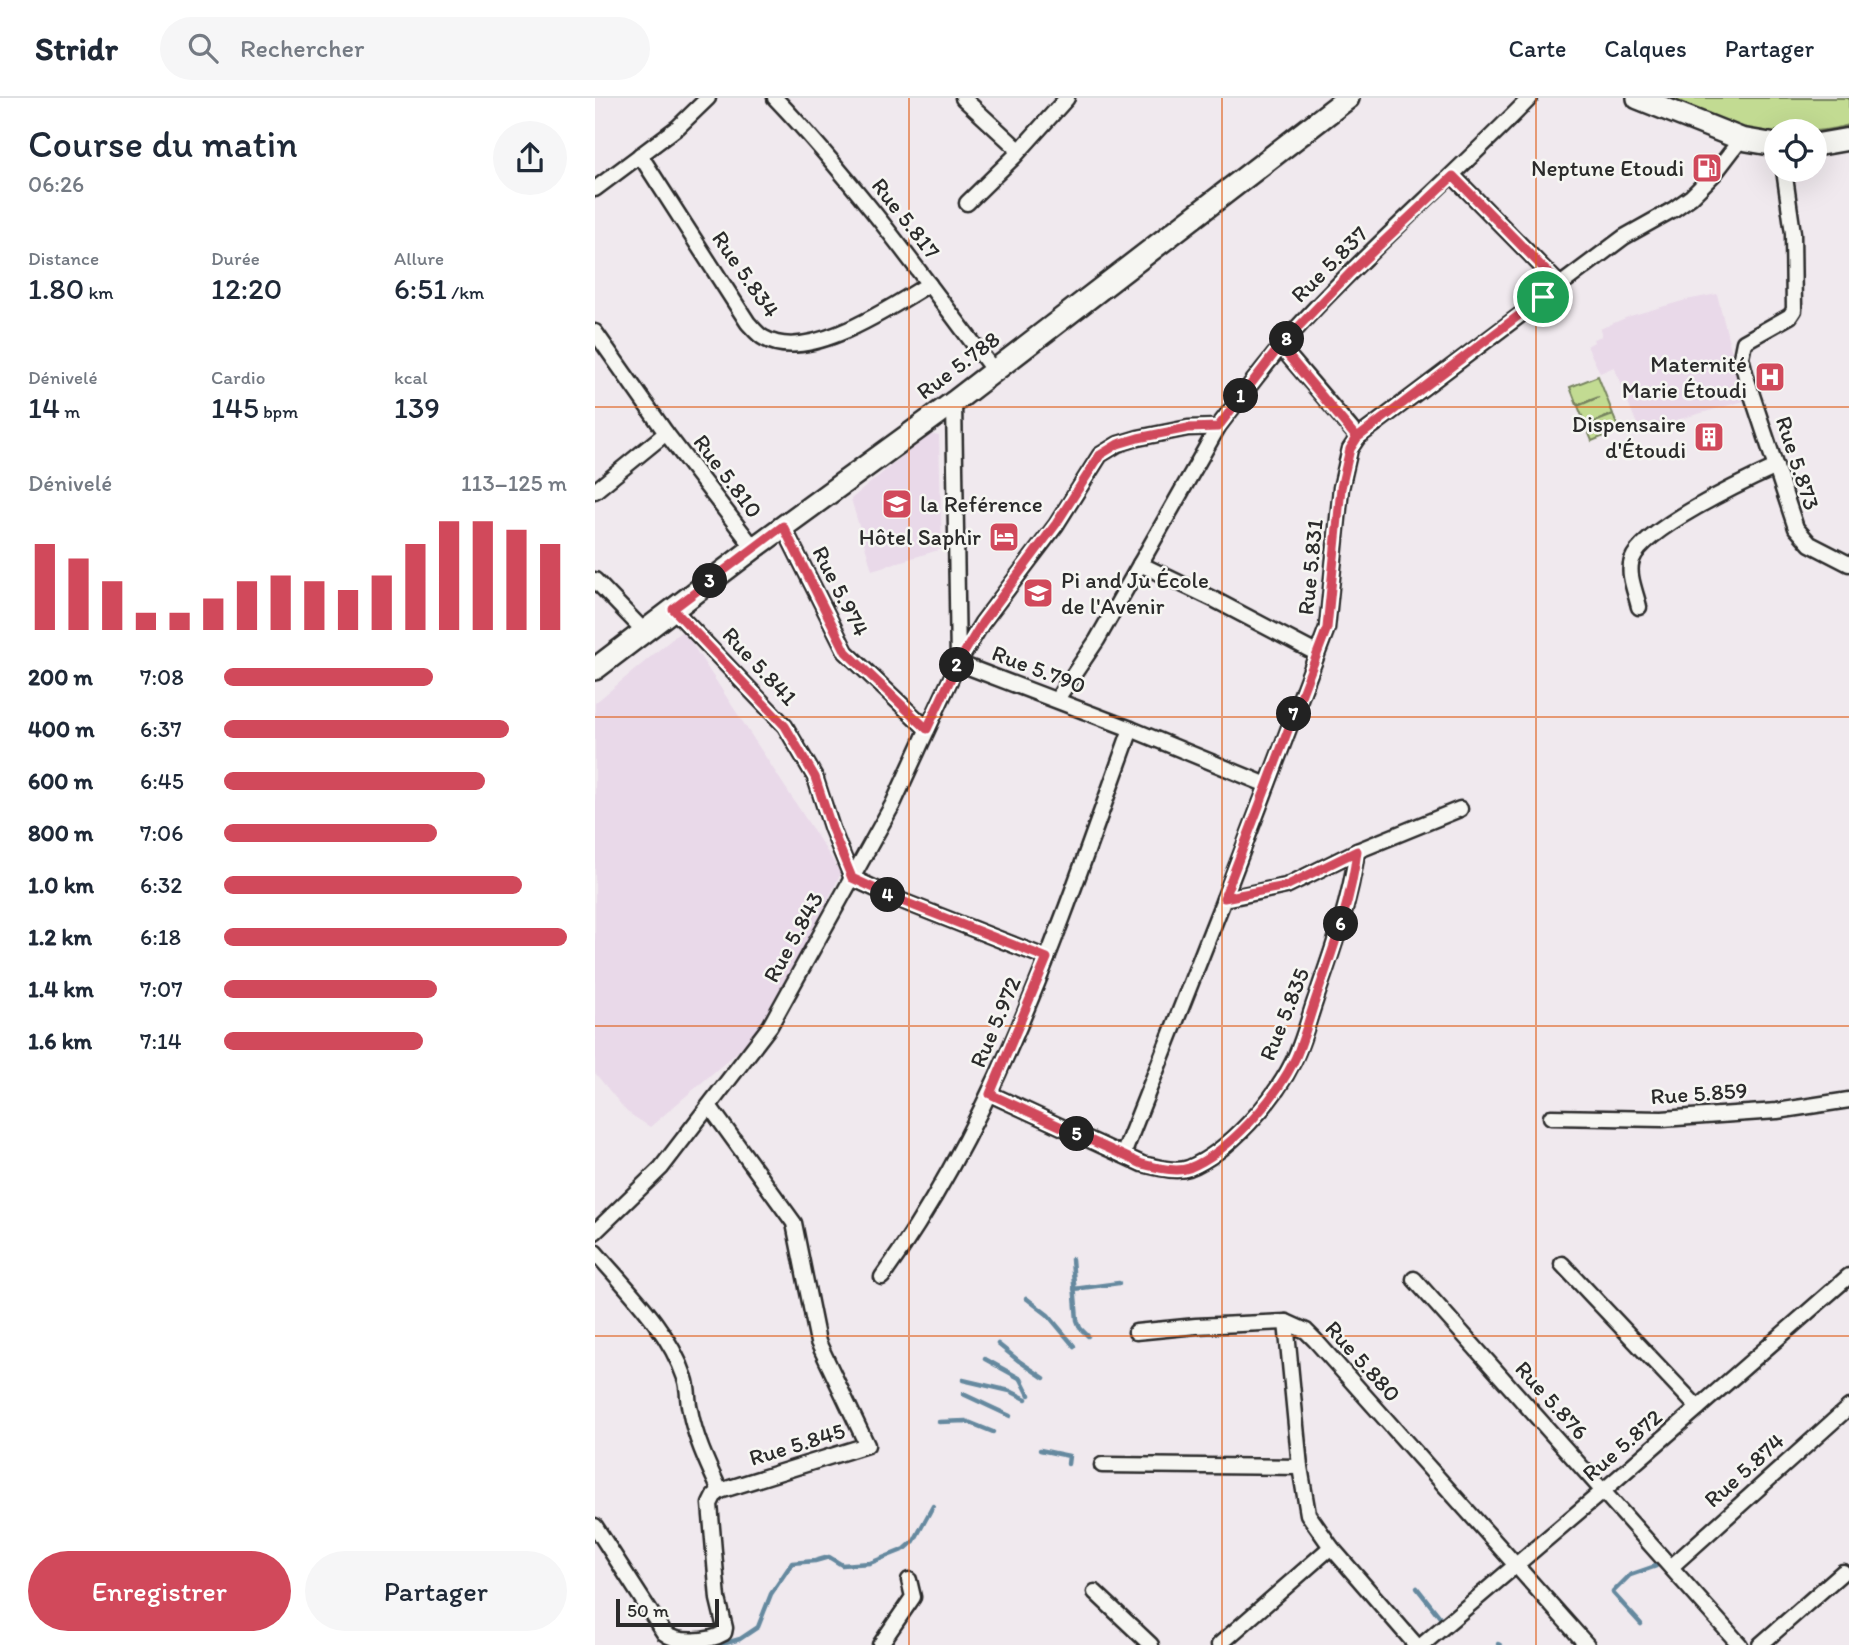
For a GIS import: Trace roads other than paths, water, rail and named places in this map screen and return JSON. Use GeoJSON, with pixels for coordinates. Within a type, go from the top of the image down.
{"type":"FeatureCollection","features":[{"type":"Feature","properties":{"kind":"street"},"geometry":{"type":"LineString","coordinates":[[595,189],[678,127],[708,98]]}},
{"type":"Feature","properties":{"kind":"street","name":"Rue 5.817"},"geometry":{"type":"LineString","coordinates":[[775,98],[821,146],[995,371]]}},
{"type":"Feature","properties":{"kind":"street"},"geometry":{"type":"LineString","coordinates":[[963,98],[1019,150]]}},
{"type":"Feature","properties":{"kind":"street"},"geometry":{"type":"LineString","coordinates":[[967,203],[1067,98]]}},
{"type":"Feature","properties":{"kind":"street","name":"Rue 5.788"},"geometry":{"type":"LineString","coordinates":[[595,669],[783,526],[995,371],[1348,98]]}},
{"type":"Feature","properties":{"kind":"street","name":"Rue 5.837"},"geometry":{"type":"LineString","coordinates":[[1057,699],[1097,640],[1218,427],[1280,346],[1350,273],[1453,176],[1530,98]]}},
{"type":"Feature","properties":{"kind":"street"},"geometry":{"type":"LineString","coordinates":[[1638,98],[1741,139],[1764,143]]}},
{"type":"Feature","properties":{"kind":"street"},"geometry":{"type":"LineString","coordinates":[[1280,346],[1357,438],[1623,237],[1691,197],[1715,173],[1741,139]]}},
{"type":"Feature","properties":{"kind":"street"},"geometry":{"type":"LineString","coordinates":[[1827,143],[1849,139]]}},
{"type":"Feature","properties":{"kind":"street","name":"Rue 5.834"},"geometry":{"type":"LineString","coordinates":[[640,155],[748,323],[763,338],[779,344],[837,335],[876,316],[929,284]]}},
{"type":"Feature","properties":{"kind":"street"},"geometry":{"type":"LineString","coordinates":[[1453,176],[1560,285]]}},
{"type":"Feature","properties":{"kind":"street","name":"Rue 5.873"},"geometry":{"type":"LineString","coordinates":[[1786,182],[1793,233],[1794,310],[1790,316],[1744,342],[1741,348],[1746,377],[1796,528],[1810,544],[1849,564]]}},
{"type":"Feature","properties":{"kind":"street","name":"Rue 5.810"},"geometry":{"type":"LineString","coordinates":[[595,332],[666,433],[754,548]]}},
{"type":"Feature","properties":{"kind":"street","name":"Rue 5.790"},"geometry":{"type":"LineString","coordinates":[[954,402],[958,663],[1057,699],[1267,785]]}},
{"type":"Feature","properties":{"kind":"street","name":"Rue 5.843"},"geometry":{"type":"LineString","coordinates":[[595,1232],[661,1168],[770,1026],[893,804],[958,663],[982,623],[1056,524],[1100,455],[1118,444],[1138,438],[1188,428],[1218,427]]}},
{"type":"Feature","properties":{"kind":"street","name":"Rue 5.810"},"geometry":{"type":"LineString","coordinates":[[595,492],[666,433]]}},
{"type":"Feature","properties":{"kind":"street","name":"Rue 5.831"},"geometry":{"type":"LineString","coordinates":[[1123,1155],[1327,628],[1341,488],[1350,449],[1357,438]]}},
{"type":"Feature","properties":{"kind":"street"},"geometry":{"type":"LineString","coordinates":[[1639,607],[1631,572],[1632,560],[1648,540],[1694,509],[1740,483],[1776,467]]}},
{"type":"Feature","properties":{"kind":"street","name":"Rue 5.974"},"geometry":{"type":"LineString","coordinates":[[783,526],[846,652],[927,729]]}},
{"type":"Feature","properties":{"kind":"street"},"geometry":{"type":"LineString","coordinates":[[1140,564],[1316,653]]}},
{"type":"Feature","properties":{"kind":"street"},"geometry":{"type":"LineString","coordinates":[[595,580],[644,631]]}},
{"type":"Feature","properties":{"kind":"street","name":"Rue 5.841"},"geometry":{"type":"LineString","coordinates":[[673,609],[785,726],[815,777],[852,878]]}},
{"type":"Feature","properties":{"kind":"street","name":"Rue 5.972"},"geometry":{"type":"LineString","coordinates":[[882,1277],[910,1238],[990,1094],[1047,958],[1131,729]]}},
{"type":"Feature","properties":{"kind":"street"},"geometry":{"type":"LineString","coordinates":[[1224,898],[1286,886],[1357,851],[1461,809]]}},
{"type":"Feature","properties":{"kind":"street","name":"Rue 5.835"},"geometry":{"type":"LineString","coordinates":[[990,1094],[1142,1164],[1167,1170],[1188,1168],[1214,1153],[1246,1126],[1269,1099],[1293,1062],[1346,905],[1357,851]]}},
{"type":"Feature","properties":{"kind":"street"},"geometry":{"type":"LineString","coordinates":[[852,878],[902,901],[1047,958]]}},
{"type":"Feature","properties":{"kind":"street","name":"Rue 5.859"},"geometry":{"type":"LineString","coordinates":[[1551,1117],[1662,1119],[1777,1111],[1849,1100]]}},
{"type":"Feature","properties":{"kind":"street","name":"Rue 5.845"},"geometry":{"type":"LineString","coordinates":[[710,1107],[794,1223],[818,1342],[867,1445],[720,1491]]}},
{"type":"Feature","properties":{"kind":"street"},"geometry":{"type":"LineString","coordinates":[[595,1252],[644,1308],[677,1359],[687,1381],[689,1411],[720,1491],[711,1499],[710,1520],[719,1600],[727,1639],[718,1637],[681,1641],[664,1633],[595,1526]]}},
{"type":"Feature","properties":{"kind":"street"},"geometry":{"type":"LineString","coordinates":[[1562,1264],[1698,1408]]}},
{"type":"Feature","properties":{"kind":"street","name":"Rue 5.872"},"geometry":{"type":"LineString","coordinates":[[1422,1645],[1849,1276]]}},
{"type":"Feature","properties":{"kind":"street","name":"Rue 5.876"},"geometry":{"type":"LineString","coordinates":[[1414,1279],[1740,1645]]}},
{"type":"Feature","properties":{"kind":"street"},"geometry":{"type":"LineString","coordinates":[[1136,1332],[1286,1322]]}},
{"type":"Feature","properties":{"kind":"street","name":"Rue 5.880"},"geometry":{"type":"LineString","coordinates":[[1416,1645],[1331,1547],[1308,1514],[1300,1467],[1286,1322],[1306,1331],[1315,1340],[1587,1645]]}},
{"type":"Feature","properties":{"kind":"street","name":"Rue 5.874"},"geometry":{"type":"LineString","coordinates":[[1671,1567],[1849,1407]]}},
{"type":"Feature","properties":{"kind":"street"},"geometry":{"type":"LineString","coordinates":[[1103,1465],[1300,1467]]}},
{"type":"Feature","properties":{"kind":"street"},"geometry":{"type":"LineString","coordinates":[[1219,1645],[1331,1547]]}},
{"type":"Feature","properties":{"kind":"street"},"geometry":{"type":"LineString","coordinates":[[1759,1645],[1843,1572]]}},
{"type":"Feature","properties":{"kind":"street"},"geometry":{"type":"LineString","coordinates":[[880,1645],[913,1597],[909,1580]]}},
{"type":"Feature","properties":{"kind":"street"},"geometry":{"type":"LineString","coordinates":[[1095,1592],[1151,1645]]}},
{"type":"Feature","properties":{"kind":"waterway"},"geometry":{"type":"LineString","coordinates":[[1072,1259],[1077,1320],[1088,1336]]}},
{"type":"Feature","properties":{"kind":"waterway"},"geometry":{"type":"LineString","coordinates":[[1074,1289],[1119,1283]]}},
{"type":"Feature","properties":{"kind":"waterway"},"geometry":{"type":"LineString","coordinates":[[1026,1298],[1048,1315],[1074,1346]]}},
{"type":"Feature","properties":{"kind":"waterway"},"geometry":{"type":"LineString","coordinates":[[998,1344],[1044,1378]]}},
{"type":"Feature","properties":{"kind":"waterway"},"geometry":{"type":"LineString","coordinates":[[985,1359],[1021,1379],[1029,1395]]}},
{"type":"Feature","properties":{"kind":"waterway"},"geometry":{"type":"LineString","coordinates":[[963,1380],[1010,1391],[1026,1399]]}},
{"type":"Feature","properties":{"kind":"waterway"},"geometry":{"type":"LineString","coordinates":[[963,1394],[1010,1416]]}},
{"type":"Feature","properties":{"kind":"waterway"},"geometry":{"type":"LineString","coordinates":[[939,1422],[966,1421],[993,1432]]}},
{"type":"Feature","properties":{"kind":"waterway"},"geometry":{"type":"LineString","coordinates":[[1040,1450],[1069,1456],[1068,1464]]}},
{"type":"Feature","properties":{"kind":"waterway"},"geometry":{"type":"LineString","coordinates":[[719,1645],[740,1639],[758,1627],[771,1594],[792,1563],[829,1557],[842,1565],[870,1563],[905,1549],[914,1541],[933,1506]]}},
{"type":"Feature","properties":{"kind":"waterway"},"geometry":{"type":"LineString","coordinates":[[1613,1592],[1630,1575],[1656,1566]]}},
{"type":"Feature","properties":{"kind":"waterway"},"geometry":{"type":"LineString","coordinates":[[1417,1588],[1443,1621]]}},
{"type":"Feature","properties":{"kind":"waterway"},"geometry":{"type":"LineString","coordinates":[[1613,1593],[1641,1624]]}},
{"type":"Feature","properties":{"kind":"place","name":"Neptune Etoudi"},"geometry":{"type":"Point","coordinates":[1707,168]}},
{"type":"Feature","properties":{"kind":"place","name":"Maternité Marie Étoudi"},"geometry":{"type":"Point","coordinates":[1770,377]}},
{"type":"Feature","properties":{"kind":"place","name":"Dispensaire d'Étoudi"},"geometry":{"type":"Point","coordinates":[1709,437]}},
{"type":"Feature","properties":{"kind":"place","name":"la Reférence"},"geometry":{"type":"Point","coordinates":[897,504]}},
{"type":"Feature","properties":{"kind":"place","name":"Hôtel Saphir"},"geometry":{"type":"Point","coordinates":[1004,537]}},
{"type":"Feature","properties":{"kind":"place","name":"Pi and Ju École de l'Avenir"},"geometry":{"type":"Point","coordinates":[1038,593]}}]}
